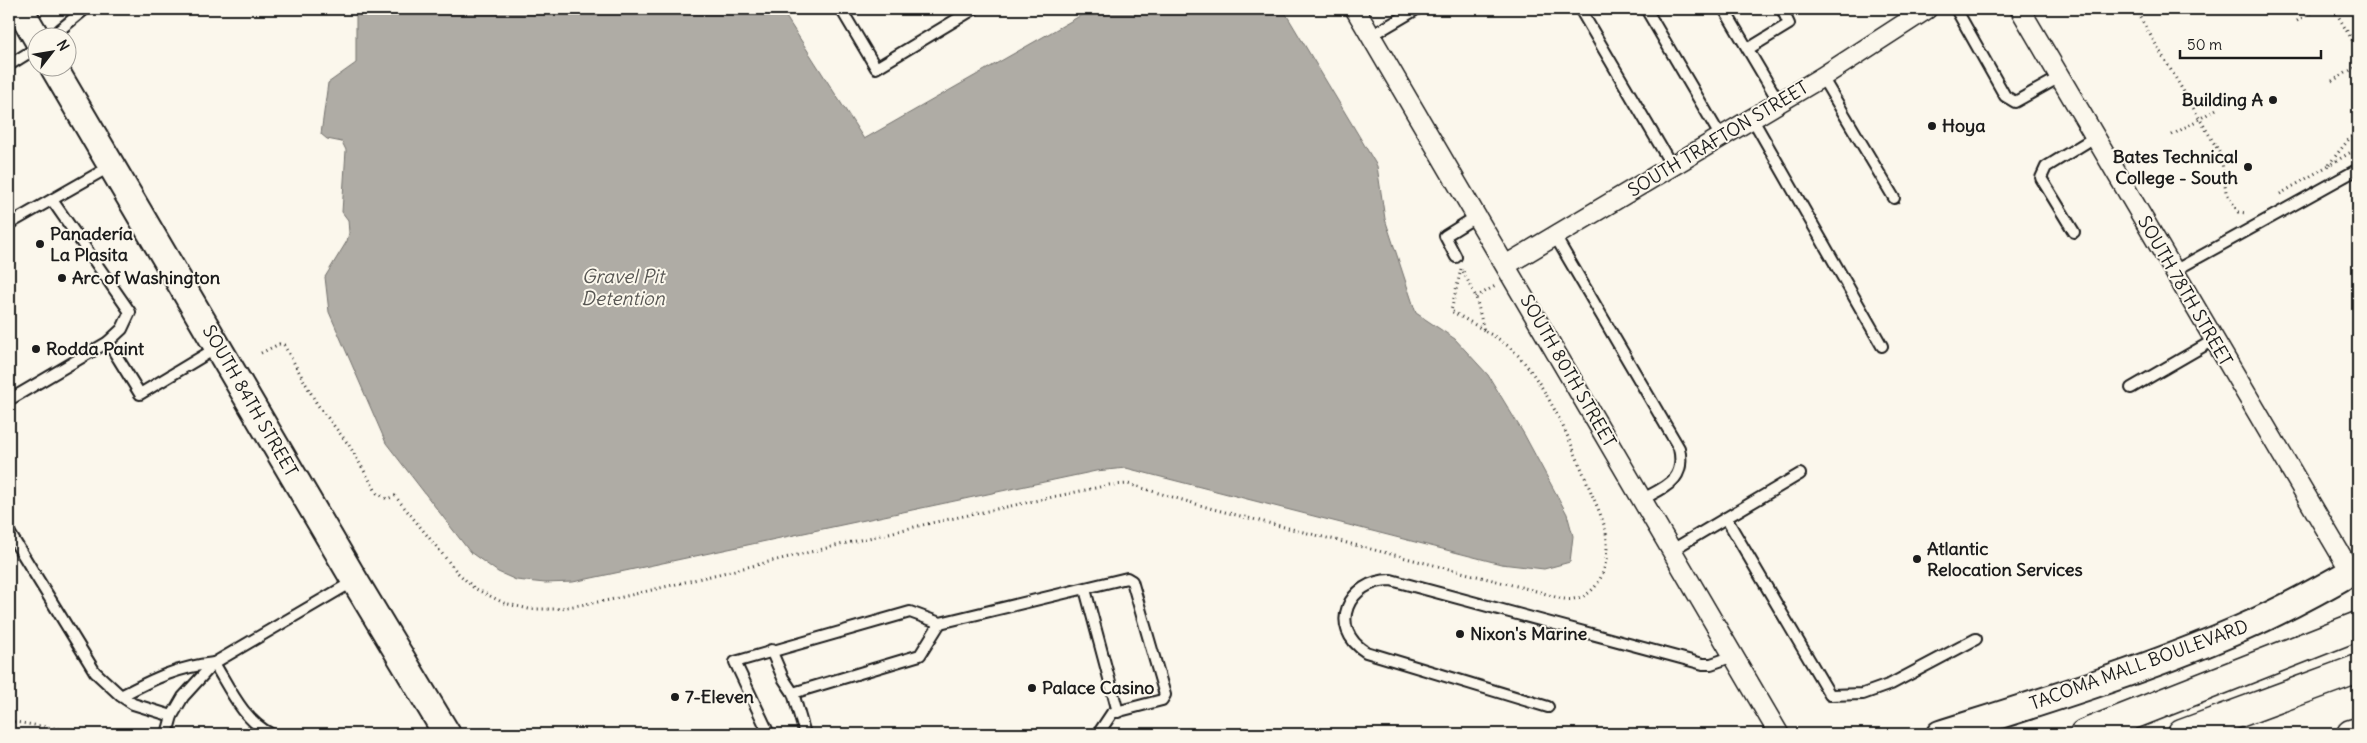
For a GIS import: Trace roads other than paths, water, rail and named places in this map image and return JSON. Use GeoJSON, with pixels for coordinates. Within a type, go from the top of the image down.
{"type":"FeatureCollection","features":[{"type":"Feature","properties":{"kind":"highway"},"geometry":{"type":"LineString","coordinates":[[2084,734],[2358,626]]}},
{"type":"Feature","properties":{"kind":"highway"},"geometry":{"type":"LineString","coordinates":[[2182,734],[2358,669]]}},
{"type":"Feature","properties":{"kind":"highway"},"geometry":{"type":"LineString","coordinates":[[2351,734],[2358,732]]}},
{"type":"Feature","properties":{"kind":"main road"},"geometry":{"type":"LineString","coordinates":[[20,9],[31,28]]}},
{"type":"Feature","properties":{"kind":"main road","name":"SOUTH 84TH STREET"},"geometry":{"type":"LineString","coordinates":[[60,78],[354,581],[447,734]]}},
{"type":"Feature","properties":{"kind":"main road","name":"TACOMA MALL BOULEVARD"},"geometry":{"type":"LineString","coordinates":[[1940,734],[2172,657],[2248,625],[2354,570]]}},
{"type":"Feature","properties":{"kind":"street","name":"SOUTH 80TH STREET"},"geometry":{"type":"LineString","coordinates":[[1355,9],[1779,734]]}},
{"type":"Feature","properties":{"kind":"street","name":"SOUTH TRAFTON STREET"},"geometry":{"type":"LineString","coordinates":[[1506,265],[1822,77],[1927,9]]}},
{"type":"Feature","properties":{"kind":"street","name":"SOUTH 78TH STREET"},"geometry":{"type":"LineString","coordinates":[[2020,9],[2214,340],[2354,570]]}},
{"type":"Feature","properties":{"kind":"lane"},"geometry":{"type":"LineString","coordinates":[[62,28],[85,9]]}},
{"type":"Feature","properties":{"kind":"lane"},"geometry":{"type":"LineString","coordinates":[[841,9],[876,68],[974,9]]}},
{"type":"Feature","properties":{"kind":"lane"},"geometry":{"type":"LineString","coordinates":[[1371,36],[1418,9]]}},
{"type":"Feature","properties":{"kind":"lane"},"geometry":{"type":"LineString","coordinates":[[1580,9],[1672,166]]}},
{"type":"Feature","properties":{"kind":"lane"},"geometry":{"type":"LineString","coordinates":[[1646,9],[1721,137]]}},
{"type":"Feature","properties":{"kind":"lane"},"geometry":{"type":"LineString","coordinates":[[1724,9],[1779,102]]}},
{"type":"Feature","properties":{"kind":"lane"},"geometry":{"type":"LineString","coordinates":[[1748,49],[1789,24],[1782,9]]}},
{"type":"Feature","properties":{"kind":"lane"},"geometry":{"type":"LineString","coordinates":[[1956,9],[2005,96],[2015,102],[2060,77]]}},
{"type":"Feature","properties":{"kind":"lane"},"geometry":{"type":"LineString","coordinates":[[9,65],[28,53]]}},
{"type":"Feature","properties":{"kind":"lane"},"geometry":{"type":"LineString","coordinates":[[1822,77],[1894,198]]}},
{"type":"Feature","properties":{"kind":"lane"},"geometry":{"type":"LineString","coordinates":[[1752,118],[1882,346]]}},
{"type":"Feature","properties":{"kind":"lane"},"geometry":{"type":"LineString","coordinates":[[2074,232],[2041,178],[2046,167],[2095,137]]}},
{"type":"Feature","properties":{"kind":"lane"},"geometry":{"type":"LineString","coordinates":[[9,224],[112,166]]}},
{"type":"Feature","properties":{"kind":"lane"},"geometry":{"type":"LineString","coordinates":[[2174,271],[2358,170]]}},
{"type":"Feature","properties":{"kind":"lane"},"geometry":{"type":"LineString","coordinates":[[9,400],[108,342],[122,329],[130,312],[52,200]]}},
{"type":"Feature","properties":{"kind":"lane"},"geometry":{"type":"LineString","coordinates":[[1458,262],[1445,236],[1477,216]]}},
{"type":"Feature","properties":{"kind":"lane"},"geometry":{"type":"LineString","coordinates":[[1555,236],[1679,448],[1681,465],[1677,476],[1669,484],[1642,499]]}},
{"type":"Feature","properties":{"kind":"lane"},"geometry":{"type":"LineString","coordinates":[[2130,388],[2214,340]]}},
{"type":"Feature","properties":{"kind":"lane"},"geometry":{"type":"LineString","coordinates":[[108,342],[140,394],[218,347]]}},
{"type":"Feature","properties":{"kind":"lane"},"geometry":{"type":"LineString","coordinates":[[1672,550],[1800,474]]}},
{"type":"Feature","properties":{"kind":"lane"},"geometry":{"type":"LineString","coordinates":[[1726,518],[1830,695],[1862,694],[1891,684],[1976,639]]}},
{"type":"Feature","properties":{"kind":"lane"},"geometry":{"type":"LineString","coordinates":[[9,532],[95,672],[121,696],[134,704],[172,716]]}},
{"type":"Feature","properties":{"kind":"lane"},"geometry":{"type":"LineString","coordinates":[[769,734],[735,662],[771,650],[910,612],[940,623],[1127,578],[1132,582],[1165,695],[1162,700],[1112,713],[1098,734]]}},
{"type":"Feature","properties":{"kind":"lane"},"geometry":{"type":"LineString","coordinates":[[1548,707],[1366,652],[1354,642],[1350,633],[1346,613],[1348,604],[1364,586],[1381,580],[1391,580],[1703,664],[1711,664],[1734,656]]}},
{"type":"Feature","properties":{"kind":"lane"},"geometry":{"type":"LineString","coordinates":[[167,734],[172,716],[188,690],[214,663],[354,581]]}},
{"type":"Feature","properties":{"kind":"lane"},"geometry":{"type":"LineString","coordinates":[[1085,589],[1118,712]]}},
{"type":"Feature","properties":{"kind":"lane"},"geometry":{"type":"LineString","coordinates":[[793,693],[920,655],[940,623]]}},
{"type":"Feature","properties":{"kind":"lane"},"geometry":{"type":"LineString","coordinates":[[771,650],[782,678],[793,693],[805,734]]}},
{"type":"Feature","properties":{"kind":"lane"},"geometry":{"type":"LineString","coordinates":[[121,696],[167,672],[214,663]]}},
{"type":"Feature","properties":{"kind":"lane"},"geometry":{"type":"LineString","coordinates":[[214,663],[243,710],[259,727],[271,734]]}},
{"type":"Feature","properties":{"kind":"water","name":"Gravel Pit Detention"},"geometry":{"type":"Polygon","coordinates":[[[356,9],[781,9],[864,139],[1092,9],[1283,9],[1377,166],[1385,219],[1416,313],[1455,339],[1488,375],[1524,434],[1567,514],[1573,536],[1570,562],[1544,569],[1501,564],[1126,468],[1096,471],[573,582],[545,583],[516,580],[498,572],[470,552],[386,443],[329,312],[325,277],[347,241],[349,233],[348,220],[342,212],[346,150],[342,142],[327,139],[321,134],[328,83],[356,63],[356,9]]]}},
{"type":"Feature","properties":{"kind":"place","name":"Building A"},"geometry":{"type":"Point","coordinates":[2273,100]}},
{"type":"Feature","properties":{"kind":"place","name":"Hoya"},"geometry":{"type":"Point","coordinates":[1932,126]}},
{"type":"Feature","properties":{"kind":"place","name":"Bates Technical College - South"},"geometry":{"type":"Point","coordinates":[2248,167]}},
{"type":"Feature","properties":{"kind":"place","name":"Panadería La Plasita"},"geometry":{"type":"Point","coordinates":[40,244]}},
{"type":"Feature","properties":{"kind":"place","name":"Arc of Washington"},"geometry":{"type":"Point","coordinates":[62,278]}},
{"type":"Feature","properties":{"kind":"place","name":"Rodda Paint"},"geometry":{"type":"Point","coordinates":[36,349]}},
{"type":"Feature","properties":{"kind":"place","name":"Atlantic Relocation Services"},"geometry":{"type":"Point","coordinates":[1917,559]}},
{"type":"Feature","properties":{"kind":"place","name":"Nixon's Marine"},"geometry":{"type":"Point","coordinates":[1460,634]}},
{"type":"Feature","properties":{"kind":"place","name":"Palace Casino"},"geometry":{"type":"Point","coordinates":[1032,688]}},
{"type":"Feature","properties":{"kind":"place","name":"7-Eleven"},"geometry":{"type":"Point","coordinates":[675,697]}}]}
